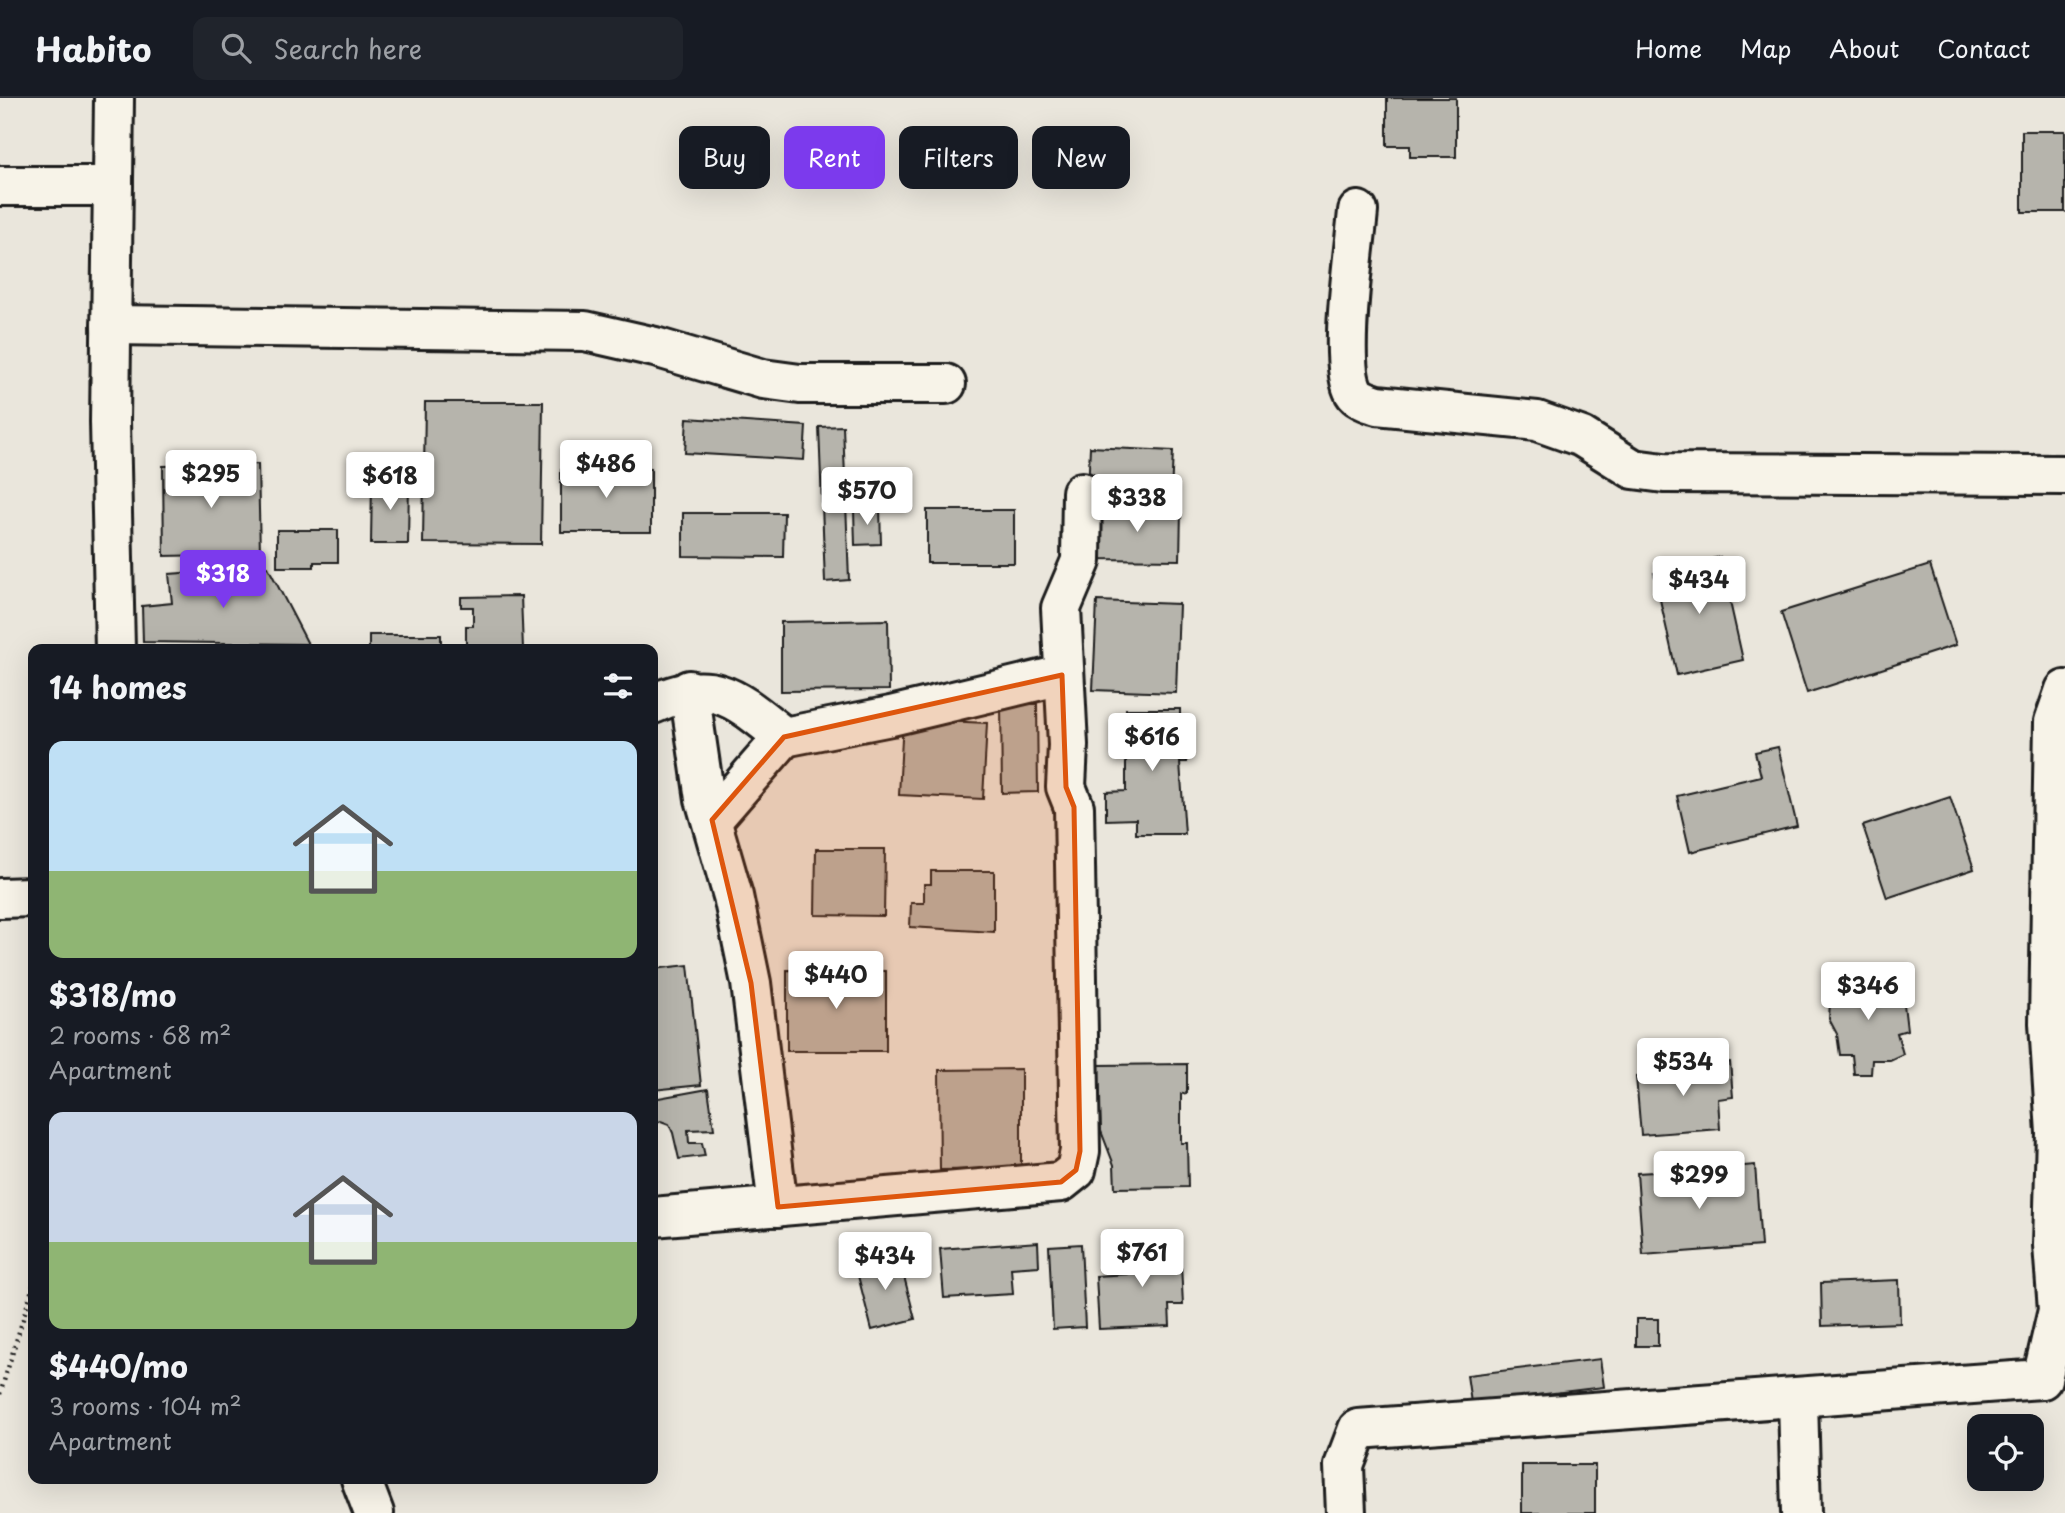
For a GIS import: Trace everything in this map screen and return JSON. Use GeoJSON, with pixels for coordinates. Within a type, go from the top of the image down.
{"type":"FeatureCollection","features":[{"type":"Feature","properties":{"kind":"street"},"geometry":{"type":"LineString","coordinates":[[114,98],[110,422],[118,644]]}},
{"type":"Feature","properties":{"kind":"street"},"geometry":{"type":"LineString","coordinates":[[0,186],[113,186]]}},
{"type":"Feature","properties":{"kind":"street"},"geometry":{"type":"LineString","coordinates":[[1358,211],[1347,346],[1349,380],[1356,396],[1377,405],[1537,421],[1582,437],[1633,469],[1664,474],[2065,475]]}},
{"type":"Feature","properties":{"kind":"street"},"geometry":{"type":"LineString","coordinates":[[111,325],[585,331],[655,346],[763,379],[800,384],[946,384]]}},
{"type":"Feature","properties":{"kind":"street"},"geometry":{"type":"LineString","coordinates":[[658,1217],[1061,1182],[1076,1170],[1080,1151],[1074,807],[1066,787],[1068,746],[1062,675],[1061,608],[1081,561],[1082,492]]}},
{"type":"Feature","properties":{"kind":"street"},"geometry":{"type":"LineString","coordinates":[[712,820],[784,737],[891,716],[1062,675]]}},
{"type":"Feature","properties":{"kind":"street"},"geometry":{"type":"LineString","coordinates":[[658,702],[689,690],[715,690],[740,702],[784,737]]}},
{"type":"Feature","properties":{"kind":"street"},"geometry":{"type":"LineString","coordinates":[[689,690],[705,799],[733,896],[751,983],[778,1207]]}},
{"type":"Feature","properties":{"kind":"street"},"geometry":{"type":"LineString","coordinates":[[1346,1513],[1345,1466],[1358,1429],[2042,1380],[2058,1310],[2053,1245],[2056,1133],[2049,1023],[2053,723],[2065,690]]}},
{"type":"Feature","properties":{"kind":"street"},"geometry":{"type":"LineString","coordinates":[[0,898],[28,897]]}},
{"type":"Feature","properties":{"kind":"street"},"geometry":{"type":"LineString","coordinates":[[1798,1399],[1801,1513]]}},
{"type":"Feature","properties":{"kind":"street"},"geometry":{"type":"LineString","coordinates":[[363,1484],[374,1513]]}},
{"type":"Feature","properties":{"kind":"path"},"geometry":{"type":"LineString","coordinates":[[0,1394],[28,1302]]}},
{"type":"Feature","properties":{"kind":"highlighted area"},"geometry":{"type":"Polygon","coordinates":[[[1062,675],[1066,787],[1074,807],[1080,1151],[1076,1170],[1061,1182],[778,1207],[751,983],[712,820],[784,737],[1062,675]]]}},
{"type":"Feature","properties":{"kind":"building"},"geometry":{"type":"Polygon","coordinates":[[[1387,98],[1456,98],[1456,157],[1410,157],[1410,146],[1387,146],[1387,98]]]}},
{"type":"Feature","properties":{"kind":"building"},"geometry":{"type":"Polygon","coordinates":[[[2022,131],[2065,131],[2065,212],[2022,212],[2022,131]]]}},
{"type":"Feature","properties":{"kind":"building"},"geometry":{"type":"Polygon","coordinates":[[[425,402],[543,402],[541,544],[423,543],[425,402]]]}},
{"type":"Feature","properties":{"kind":"building"},"geometry":{"type":"Polygon","coordinates":[[[687,418],[806,426],[804,460],[685,453],[687,418]]]}},
{"type":"Feature","properties":{"kind":"building"},"geometry":{"type":"Polygon","coordinates":[[[843,426],[849,580],[825,582],[819,427],[843,426]]]}},
{"type":"Feature","properties":{"kind":"building"},"geometry":{"type":"Polygon","coordinates":[[[1090,447],[1173,451],[1171,494],[1088,490],[1090,447]]]}},
{"type":"Feature","properties":{"kind":"building"},"geometry":{"type":"Polygon","coordinates":[[[258,464],[260,554],[164,556],[163,466],[258,464]]]}},
{"type":"Feature","properties":{"kind":"building"},"geometry":{"type":"Polygon","coordinates":[[[561,469],[651,469],[651,532],[561,532],[561,469]]]}},
{"type":"Feature","properties":{"kind":"building"},"geometry":{"type":"Polygon","coordinates":[[[372,480],[409,480],[408,544],[371,544],[372,480]]]}},
{"type":"Feature","properties":{"kind":"building"},"geometry":{"type":"Polygon","coordinates":[[[1093,508],[1181,509],[1180,560],[1093,559],[1093,508]]]}},
{"type":"Feature","properties":{"kind":"building"},"geometry":{"type":"Polygon","coordinates":[[[854,509],[880,509],[881,544],[855,545],[854,509]]]}},
{"type":"Feature","properties":{"kind":"building"},"geometry":{"type":"Polygon","coordinates":[[[927,510],[1014,510],[1014,563],[927,563],[927,510]]]}},
{"type":"Feature","properties":{"kind":"building"},"geometry":{"type":"Polygon","coordinates":[[[683,513],[784,513],[783,557],[683,556],[683,513]]]}},
{"type":"Feature","properties":{"kind":"building"},"geometry":{"type":"Polygon","coordinates":[[[277,530],[338,530],[338,562],[314,562],[314,567],[277,567],[277,530]]]}},
{"type":"Feature","properties":{"kind":"building"},"geometry":{"type":"Polygon","coordinates":[[[1720,557],[1743,660],[1677,675],[1654,573],[1720,557]]]}},
{"type":"Feature","properties":{"kind":"building"},"geometry":{"type":"Polygon","coordinates":[[[1930,565],[1956,645],[1807,693],[1781,612],[1930,565]]]}},
{"type":"Feature","properties":{"kind":"building"},"geometry":{"type":"Polygon","coordinates":[[[268,567],[308,644],[143,642],[142,606],[172,603],[169,574],[268,567]]]}},
{"type":"Feature","properties":{"kind":"building"},"geometry":{"type":"Polygon","coordinates":[[[521,596],[523,644],[466,644],[466,626],[473,626],[473,607],[461,607],[461,597],[521,596]]]}},
{"type":"Feature","properties":{"kind":"building"},"geometry":{"type":"Polygon","coordinates":[[[1097,601],[1179,604],[1176,693],[1093,690],[1097,601]]]}},
{"type":"Feature","properties":{"kind":"building"},"geometry":{"type":"Polygon","coordinates":[[[888,620],[889,690],[781,691],[781,622],[888,620]]]}},
{"type":"Feature","properties":{"kind":"building"},"geometry":{"type":"Polygon","coordinates":[[[369,635],[441,635],[441,644],[369,644],[369,635]]]}},
{"type":"Feature","properties":{"kind":"building"},"geometry":{"type":"Polygon","coordinates":[[[1001,704],[1037,704],[1038,792],[1002,793],[1001,704]]]}},
{"type":"Feature","properties":{"kind":"building"},"geometry":{"type":"Polygon","coordinates":[[[1126,709],[1180,709],[1180,735],[1187,735],[1187,762],[1180,762],[1185,834],[1136,834],[1136,819],[1106,820],[1106,792],[1126,791],[1126,709]]]}},
{"type":"Feature","properties":{"kind":"building"},"geometry":{"type":"Polygon","coordinates":[[[903,719],[987,723],[983,799],[899,795],[903,719]]]}},
{"type":"Feature","properties":{"kind":"building"},"geometry":{"type":"Polygon","coordinates":[[[1778,747],[1797,826],[1690,852],[1677,796],[1761,776],[1755,752],[1778,747]]]}},
{"type":"Feature","properties":{"kind":"building"},"geometry":{"type":"Polygon","coordinates":[[[1950,797],[1974,869],[1887,898],[1863,826],[1950,797]]]}},
{"type":"Feature","properties":{"kind":"building"},"geometry":{"type":"Polygon","coordinates":[[[816,849],[885,849],[884,916],[815,915],[816,849]]]}},
{"type":"Feature","properties":{"kind":"building"},"geometry":{"type":"Polygon","coordinates":[[[931,871],[994,871],[994,932],[910,927],[911,903],[924,903],[924,884],[931,884],[931,871]]]}},
{"type":"Feature","properties":{"kind":"building"},"geometry":{"type":"Polygon","coordinates":[[[688,965],[701,1085],[658,1089],[658,968],[688,965]]]}},
{"type":"Feature","properties":{"kind":"building"},"geometry":{"type":"Polygon","coordinates":[[[787,970],[886,971],[886,1051],[787,1051],[787,970]]]}},
{"type":"Feature","properties":{"kind":"building"},"geometry":{"type":"Polygon","coordinates":[[[1854,977],[1855,993],[1860,1000],[1873,994],[1869,983],[1873,979],[1888,979],[1890,987],[1902,987],[1907,1030],[1897,1033],[1903,1054],[1890,1060],[1872,1060],[1871,1074],[1854,1074],[1852,1055],[1840,1055],[1837,1034],[1829,1019],[1831,984],[1854,977]]]}},
{"type":"Feature","properties":{"kind":"building"},"geometry":{"type":"Polygon","coordinates":[[[1730,1062],[1733,1097],[1718,1099],[1720,1129],[1641,1135],[1636,1077],[1657,1076],[1656,1068],[1730,1062]]]}},
{"type":"Feature","properties":{"kind":"building"},"geometry":{"type":"Polygon","coordinates":[[[1187,1064],[1187,1093],[1181,1094],[1181,1143],[1187,1143],[1188,1187],[1115,1188],[1114,1165],[1101,1131],[1098,1065],[1187,1064]]]}},
{"type":"Feature","properties":{"kind":"building"},"geometry":{"type":"Polygon","coordinates":[[[1021,1069],[1021,1169],[940,1170],[939,1070],[1021,1069]]]}},
{"type":"Feature","properties":{"kind":"building"},"geometry":{"type":"Polygon","coordinates":[[[708,1089],[714,1129],[688,1130],[689,1143],[702,1143],[705,1156],[679,1159],[669,1124],[658,1122],[658,1098],[708,1089]]]}},
{"type":"Feature","properties":{"kind":"building"},"geometry":{"type":"Polygon","coordinates":[[[1755,1165],[1761,1246],[1643,1255],[1637,1173],[1689,1170],[1690,1184],[1709,1182],[1708,1169],[1755,1165]]]}},
{"type":"Feature","properties":{"kind":"building"},"geometry":{"type":"Polygon","coordinates":[[[1038,1242],[1039,1266],[1011,1268],[1013,1294],[944,1298],[940,1249],[1038,1242]]]}},
{"type":"Feature","properties":{"kind":"building"},"geometry":{"type":"Polygon","coordinates":[[[1081,1244],[1085,1327],[1053,1329],[1049,1246],[1081,1244]]]}},
{"type":"Feature","properties":{"kind":"building"},"geometry":{"type":"Polygon","coordinates":[[[1180,1244],[1183,1305],[1169,1305],[1170,1326],[1099,1329],[1096,1276],[1128,1274],[1127,1246],[1180,1244]]]}},
{"type":"Feature","properties":{"kind":"building"},"geometry":{"type":"Polygon","coordinates":[[[898,1253],[915,1319],[872,1330],[855,1264],[898,1253]]]}},
{"type":"Feature","properties":{"kind":"building"},"geometry":{"type":"Polygon","coordinates":[[[1899,1280],[1900,1323],[1822,1326],[1821,1283],[1899,1280]]]}},
{"type":"Feature","properties":{"kind":"building"},"geometry":{"type":"Polygon","coordinates":[[[1636,1319],[1658,1319],[1658,1346],[1636,1346],[1636,1319]]]}},
{"type":"Feature","properties":{"kind":"building"},"geometry":{"type":"Polygon","coordinates":[[[1600,1359],[1604,1387],[1471,1403],[1467,1375],[1600,1359]]]}},
{"type":"Feature","properties":{"kind":"building"},"geometry":{"type":"Polygon","coordinates":[[[1522,1465],[1595,1465],[1595,1513],[1522,1513],[1522,1465]]]}}]}
